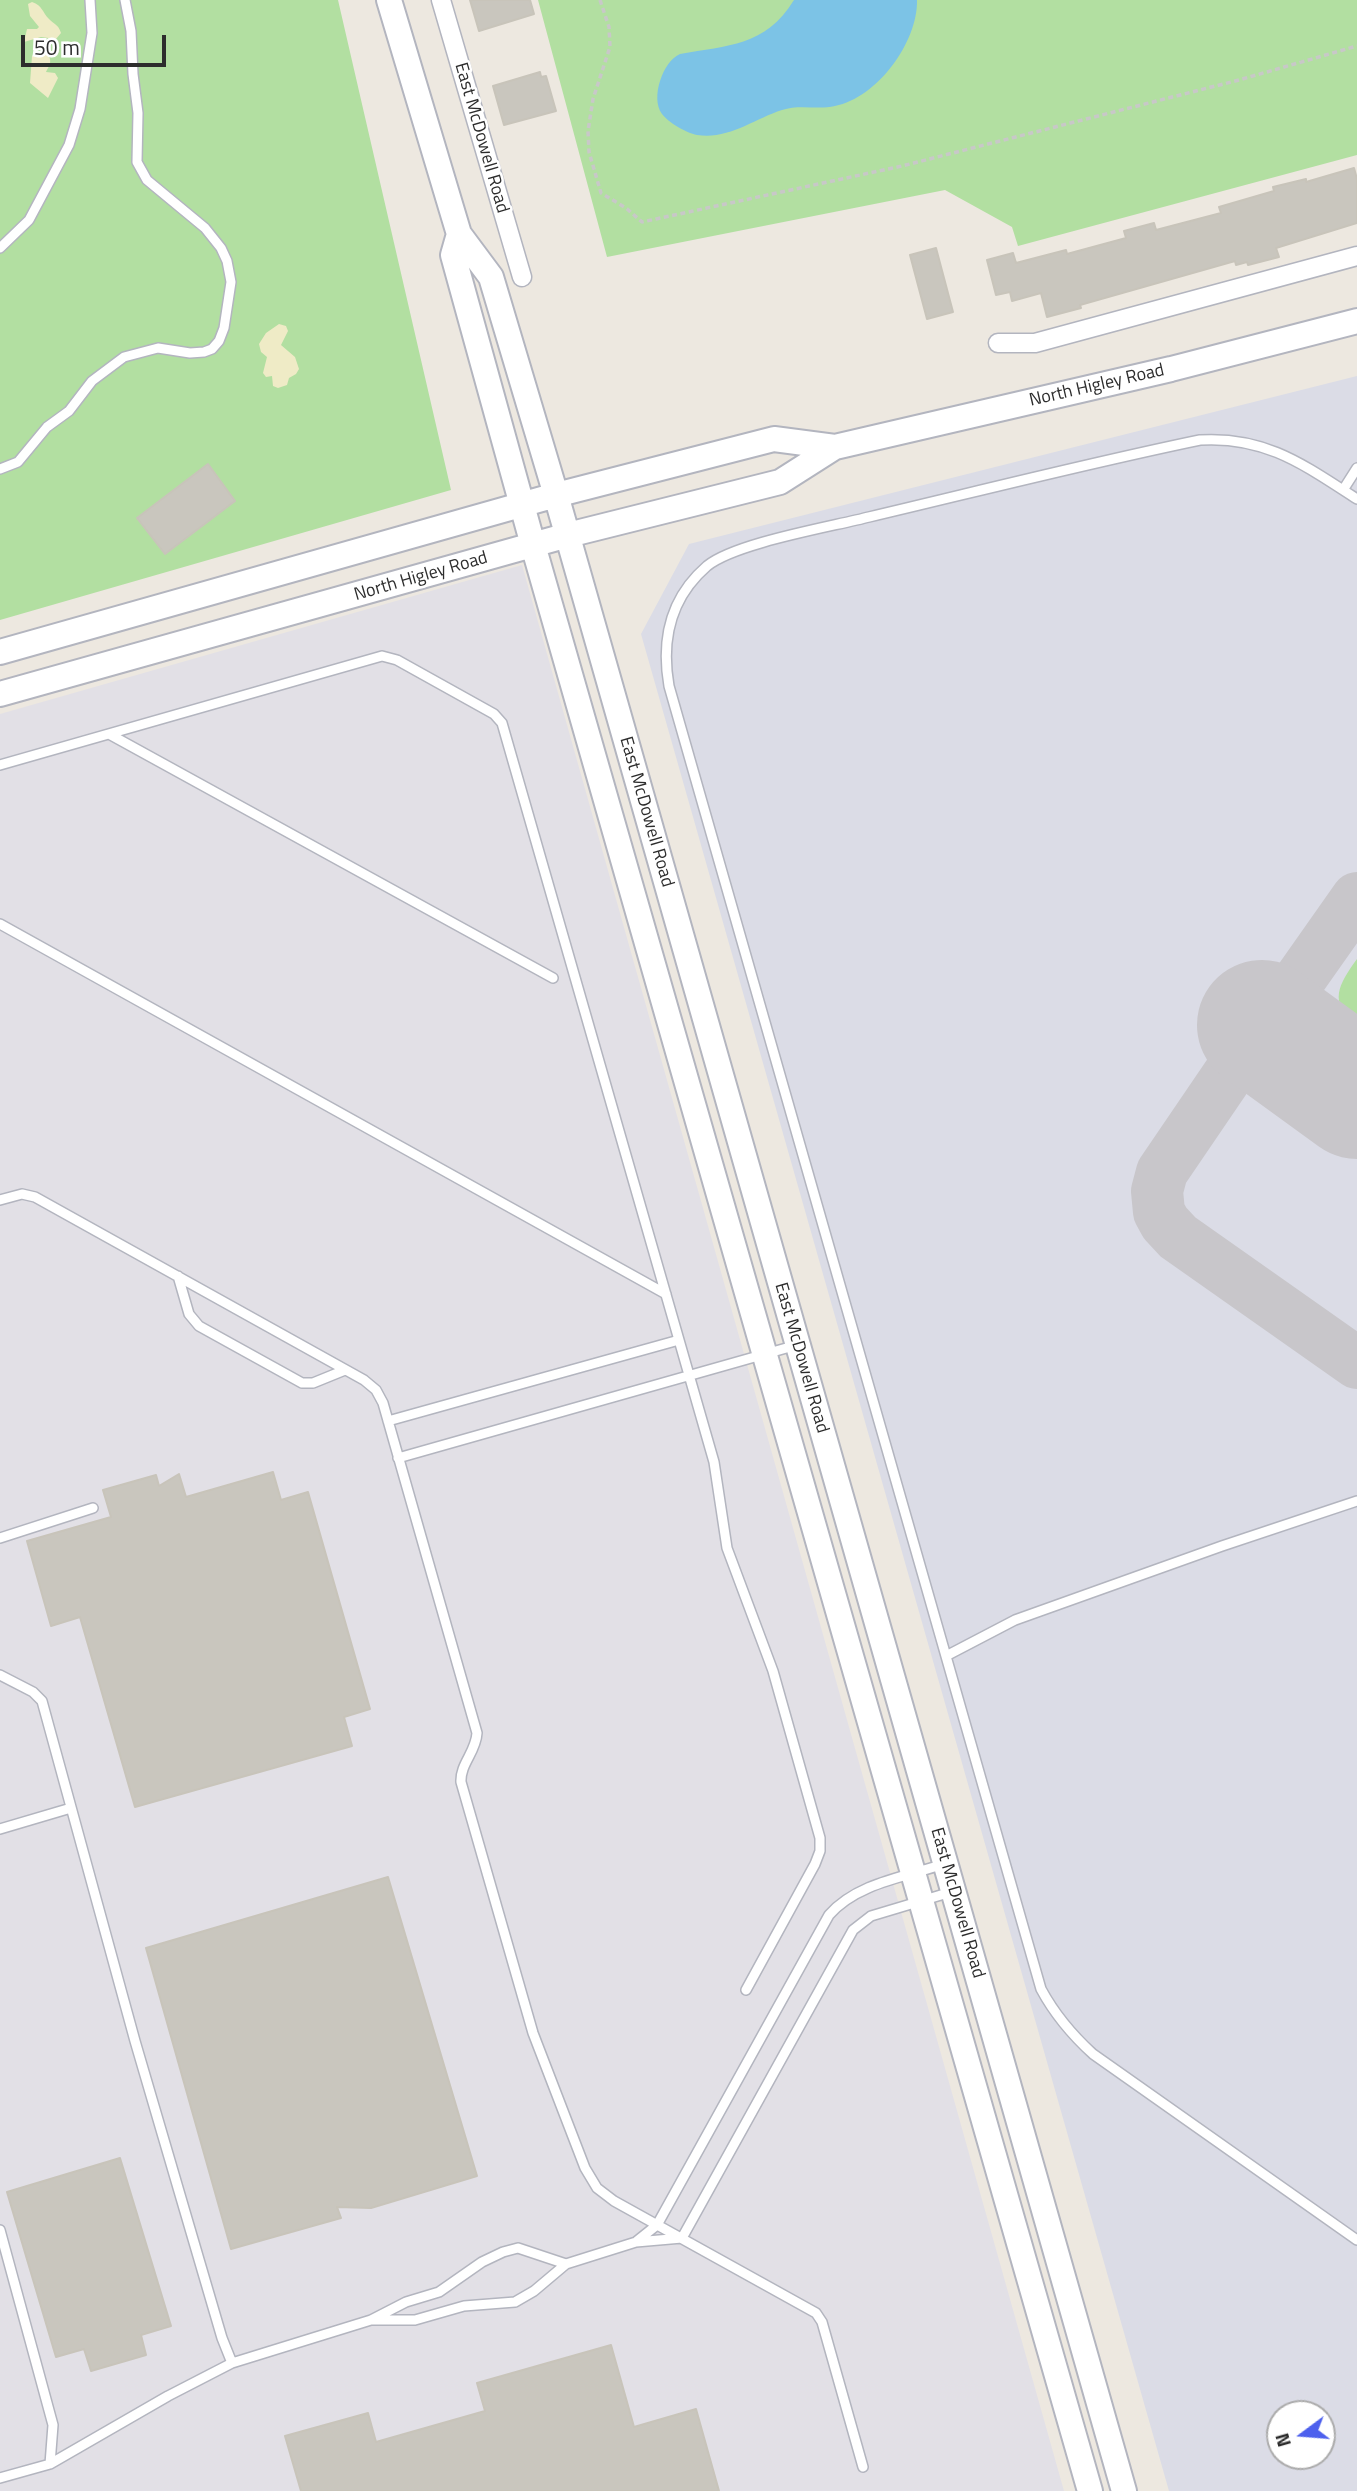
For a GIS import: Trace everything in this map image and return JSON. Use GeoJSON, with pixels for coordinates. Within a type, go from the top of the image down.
{"type":"FeatureCollection","features":[{"type":"Feature","properties":{"kind":"main road","name":"East McDowell Road"},"geometry":{"type":"LineString","coordinates":[[389,0],[459,234],[491,277],[568,535],[1124,2491]]}},
{"type":"Feature","properties":{"kind":"main road","name":"East McDowell Road"},"geometry":{"type":"LineString","coordinates":[[459,234],[453,255],[533,545],[1090,2491]]}},
{"type":"Feature","properties":{"kind":"main road","name":"North Higley Road"},"geometry":{"type":"LineString","coordinates":[[0,694],[568,535],[780,482],[835,447],[1171,369],[1357,321]]}},
{"type":"Feature","properties":{"kind":"main road","name":"North Higley Road"},"geometry":{"type":"LineString","coordinates":[[0,652],[556,495],[774,439],[835,447]]}},
{"type":"Feature","properties":{"kind":"street","name":"East McDowell Road"},"geometry":{"type":"LineString","coordinates":[[440,0],[522,277]]}},
{"type":"Feature","properties":{"kind":"street"},"geometry":{"type":"LineString","coordinates":[[998,343],[1035,343],[1357,256]]}},
{"type":"Feature","properties":{"kind":"lane"},"geometry":{"type":"LineString","coordinates":[[0,248],[29,220],[69,145],[80,109],[92,33],[90,0]]}},
{"type":"Feature","properties":{"kind":"lane"},"geometry":{"type":"LineString","coordinates":[[0,469],[18,462],[47,427],[69,411],[92,381],[124,357],[158,348],[190,353],[204,352],[212,349],[219,341],[223,328],[231,282],[221,248],[205,228],[147,180],[137,162],[138,113],[132,74],[131,31],[125,0]]}},
{"type":"Feature","properties":{"kind":"lane"},"geometry":{"type":"LineString","coordinates":[[1357,499],[1280,453],[1247,441],[1200,440],[746,548],[722,557],[696,577],[678,603],[665,641],[669,686],[1041,1989],[1057,2018],[1093,2054],[1357,2240]]}},
{"type":"Feature","properties":{"kind":"lane"},"geometry":{"type":"LineString","coordinates":[[1343,490],[1357,468]]}},
{"type":"Feature","properties":{"kind":"lane"},"geometry":{"type":"LineString","coordinates":[[0,765],[382,656],[397,660],[499,718],[505,729],[689,1375],[716,1474],[727,1548],[773,1671],[821,1845],[815,1864],[746,1990]]}},
{"type":"Feature","properties":{"kind":"lane"},"geometry":{"type":"LineString","coordinates":[[109,734],[553,978]]}},
{"type":"Feature","properties":{"kind":"lane"},"geometry":{"type":"LineString","coordinates":[[0,924],[666,1294]]}},
{"type":"Feature","properties":{"kind":"lane"},"geometry":{"type":"LineString","coordinates":[[0,1200],[22,1195],[35,1196],[364,1380],[376,1390],[388,1421],[477,1733],[474,1749],[461,1772],[461,1782],[541,2056],[591,2178],[605,2195],[811,2309],[820,2317],[863,2467]]}},
{"type":"Feature","properties":{"kind":"lane"},"geometry":{"type":"LineString","coordinates":[[178,1276],[187,1308],[195,1323],[247,1353],[302,1383],[313,1383],[345,1370]]}},
{"type":"Feature","properties":{"kind":"lane"},"geometry":{"type":"LineString","coordinates":[[388,1421],[679,1340]]}},
{"type":"Feature","properties":{"kind":"lane"},"geometry":{"type":"LineString","coordinates":[[398,1458],[798,1345]]}},
{"type":"Feature","properties":{"kind":"lane"},"geometry":{"type":"LineString","coordinates":[[946,1656],[1015,1620],[1357,1501]]}},
{"type":"Feature","properties":{"kind":"lane"},"geometry":{"type":"LineString","coordinates":[[0,1538],[93,1508]]}},
{"type":"Feature","properties":{"kind":"lane"},"geometry":{"type":"LineString","coordinates":[[0,1675],[33,1692],[42,1701],[139,2054],[232,2363]]}},
{"type":"Feature","properties":{"kind":"lane"},"geometry":{"type":"LineString","coordinates":[[0,1829],[71,1808]]}},
{"type":"Feature","properties":{"kind":"lane"},"geometry":{"type":"LineString","coordinates":[[636,2242],[657,2225],[824,1923],[836,1907],[853,1894],[946,1864]]}},
{"type":"Feature","properties":{"kind":"lane"},"geometry":{"type":"LineString","coordinates":[[682,2238],[853,1930],[870,1916],[953,1891]]}},
{"type":"Feature","properties":{"kind":"lane"},"geometry":{"type":"LineString","coordinates":[[0,2230],[53,2425],[50,2464]]}},
{"type":"Feature","properties":{"kind":"lane"},"geometry":{"type":"LineString","coordinates":[[371,2320],[415,2320],[464,2306],[514,2302],[534,2291],[566,2264],[636,2242],[682,2238]]}},
{"type":"Feature","properties":{"kind":"lane"},"geometry":{"type":"LineString","coordinates":[[0,2478],[50,2464],[168,2396],[232,2363],[371,2320],[405,2302],[439,2292],[482,2262],[503,2252],[518,2248],[566,2264]]}},
{"type":"Feature","properties":{"kind":"path"},"geometry":{"type":"LineString","coordinates":[[600,0],[609,27],[610,47],[593,99],[587,131],[589,152],[601,193],[626,208],[642,222],[902,166],[1239,80],[1357,46]]}},
{"type":"Feature","properties":{"kind":"shaded area"},"geometry":{"type":"Polygon","coordinates":[[[1357,376],[1357,2491],[1169,2491],[641,634],[689,544],[1357,376]]]}},
{"type":"Feature","properties":{"kind":"shaded area"},"geometry":{"type":"Polygon","coordinates":[[[522,565],[1064,2491],[0,2491],[0,714],[522,565]]]}},
{"type":"Feature","properties":{"kind":"green space"},"geometry":{"type":"Polygon","coordinates":[[[0,0],[338,0],[451,490],[0,620],[0,0]]]}},
{"type":"Feature","properties":{"kind":"green space"},"geometry":{"type":"Polygon","coordinates":[[[538,0],[1357,0],[1357,155],[1018,246],[1012,227],[945,190],[607,257],[538,0]]]}},
{"type":"Feature","properties":{"kind":"green space"},"geometry":{"type":"Polygon","coordinates":[[[1357,959],[1357,1024],[1342,1008],[1339,993],[1345,977],[1357,959]]]}},
{"type":"Feature","properties":{"kind":"sand"},"geometry":{"type":"Polygon","coordinates":[[[32,2],[59,28],[61,33],[56,39],[41,37],[24,42],[27,29],[39,27],[30,16],[28,4],[32,2]]]}},
{"type":"Feature","properties":{"kind":"sand"},"geometry":{"type":"Polygon","coordinates":[[[44,51],[50,59],[46,72],[55,73],[58,78],[48,98],[30,83],[32,56],[44,51]]]}},
{"type":"Feature","properties":{"kind":"sand"},"geometry":{"type":"Polygon","coordinates":[[[279,324],[286,326],[288,331],[281,345],[295,357],[299,369],[289,378],[287,385],[278,388],[273,386],[272,376],[266,377],[263,373],[267,357],[261,352],[259,344],[266,333],[279,324]]]}},
{"type":"Feature","properties":{"kind":"water"},"geometry":{"type":"Polygon","coordinates":[[[794,0],[917,0],[911,33],[903,50],[880,80],[851,101],[829,107],[788,108],[730,132],[708,136],[688,132],[662,114],[657,99],[658,90],[668,64],[674,58],[680,54],[730,45],[758,35],[771,27],[794,0]]]}},
{"type":"Feature","properties":{"kind":"building"},"geometry":{"type":"Polygon","coordinates":[[[470,0],[530,0],[534,14],[479,31],[470,0]]]}},
{"type":"Feature","properties":{"kind":"building"},"geometry":{"type":"Polygon","coordinates":[[[540,72],[541,77],[546,76],[556,111],[504,125],[493,86],[540,72]]]}},
{"type":"Feature","properties":{"kind":"building"},"geometry":{"type":"Polygon","coordinates":[[[1354,168],[1357,179],[1357,223],[1276,248],[1279,257],[1248,265],[1247,262],[1236,265],[1235,261],[1047,317],[1041,293],[1012,301],[1010,292],[996,295],[987,260],[1013,253],[1016,263],[1066,250],[1067,254],[1126,238],[1124,231],[1154,223],[1156,230],[1221,213],[1219,207],[1274,191],[1273,187],[1306,179],[1306,182],[1354,168]]]}},
{"type":"Feature","properties":{"kind":"building"},"geometry":{"type":"Polygon","coordinates":[[[936,248],[953,312],[927,319],[910,255],[936,248]]]}},
{"type":"Feature","properties":{"kind":"building"},"geometry":{"type":"Polygon","coordinates":[[[208,464],[235,501],[165,554],[137,518],[208,464]]]}},
{"type":"Feature","properties":{"kind":"building"},"geometry":{"type":"Polygon","coordinates":[[[273,1472],[281,1500],[308,1492],[370,1709],[344,1717],[352,1746],[135,1807],[80,1617],[51,1626],[27,1541],[111,1517],[103,1490],[156,1475],[159,1486],[179,1474],[186,1497],[273,1472]]]}},
{"type":"Feature","properties":{"kind":"building"},"geometry":{"type":"Polygon","coordinates":[[[388,1877],[477,2176],[371,2208],[337,2207],[341,2218],[231,2249],[146,1948],[388,1877]]]}},
{"type":"Feature","properties":{"kind":"building"},"geometry":{"type":"Polygon","coordinates":[[[120,2158],[171,2326],[141,2335],[146,2355],[91,2371],[84,2349],[56,2357],[7,2192],[120,2158]]]}},
{"type":"Feature","properties":{"kind":"building"},"geometry":{"type":"Polygon","coordinates":[[[611,2345],[634,2427],[696,2409],[719,2491],[301,2491],[285,2436],[368,2413],[376,2442],[485,2411],[477,2383],[611,2345]]]}},
{"type":"Feature","properties":{"kind":"taxiway"},"geometry":{"type":"LineString","coordinates":[[1357,898],[1300,979],[1262,1025],[1162,1172],[1157,1191],[1159,1212],[1178,1237],[1357,1363]]}},
{"type":"Feature","properties":{"kind":"runway"},"geometry":{"type":"LineString","coordinates":[[1262,1025],[1357,1094]]}}]}
